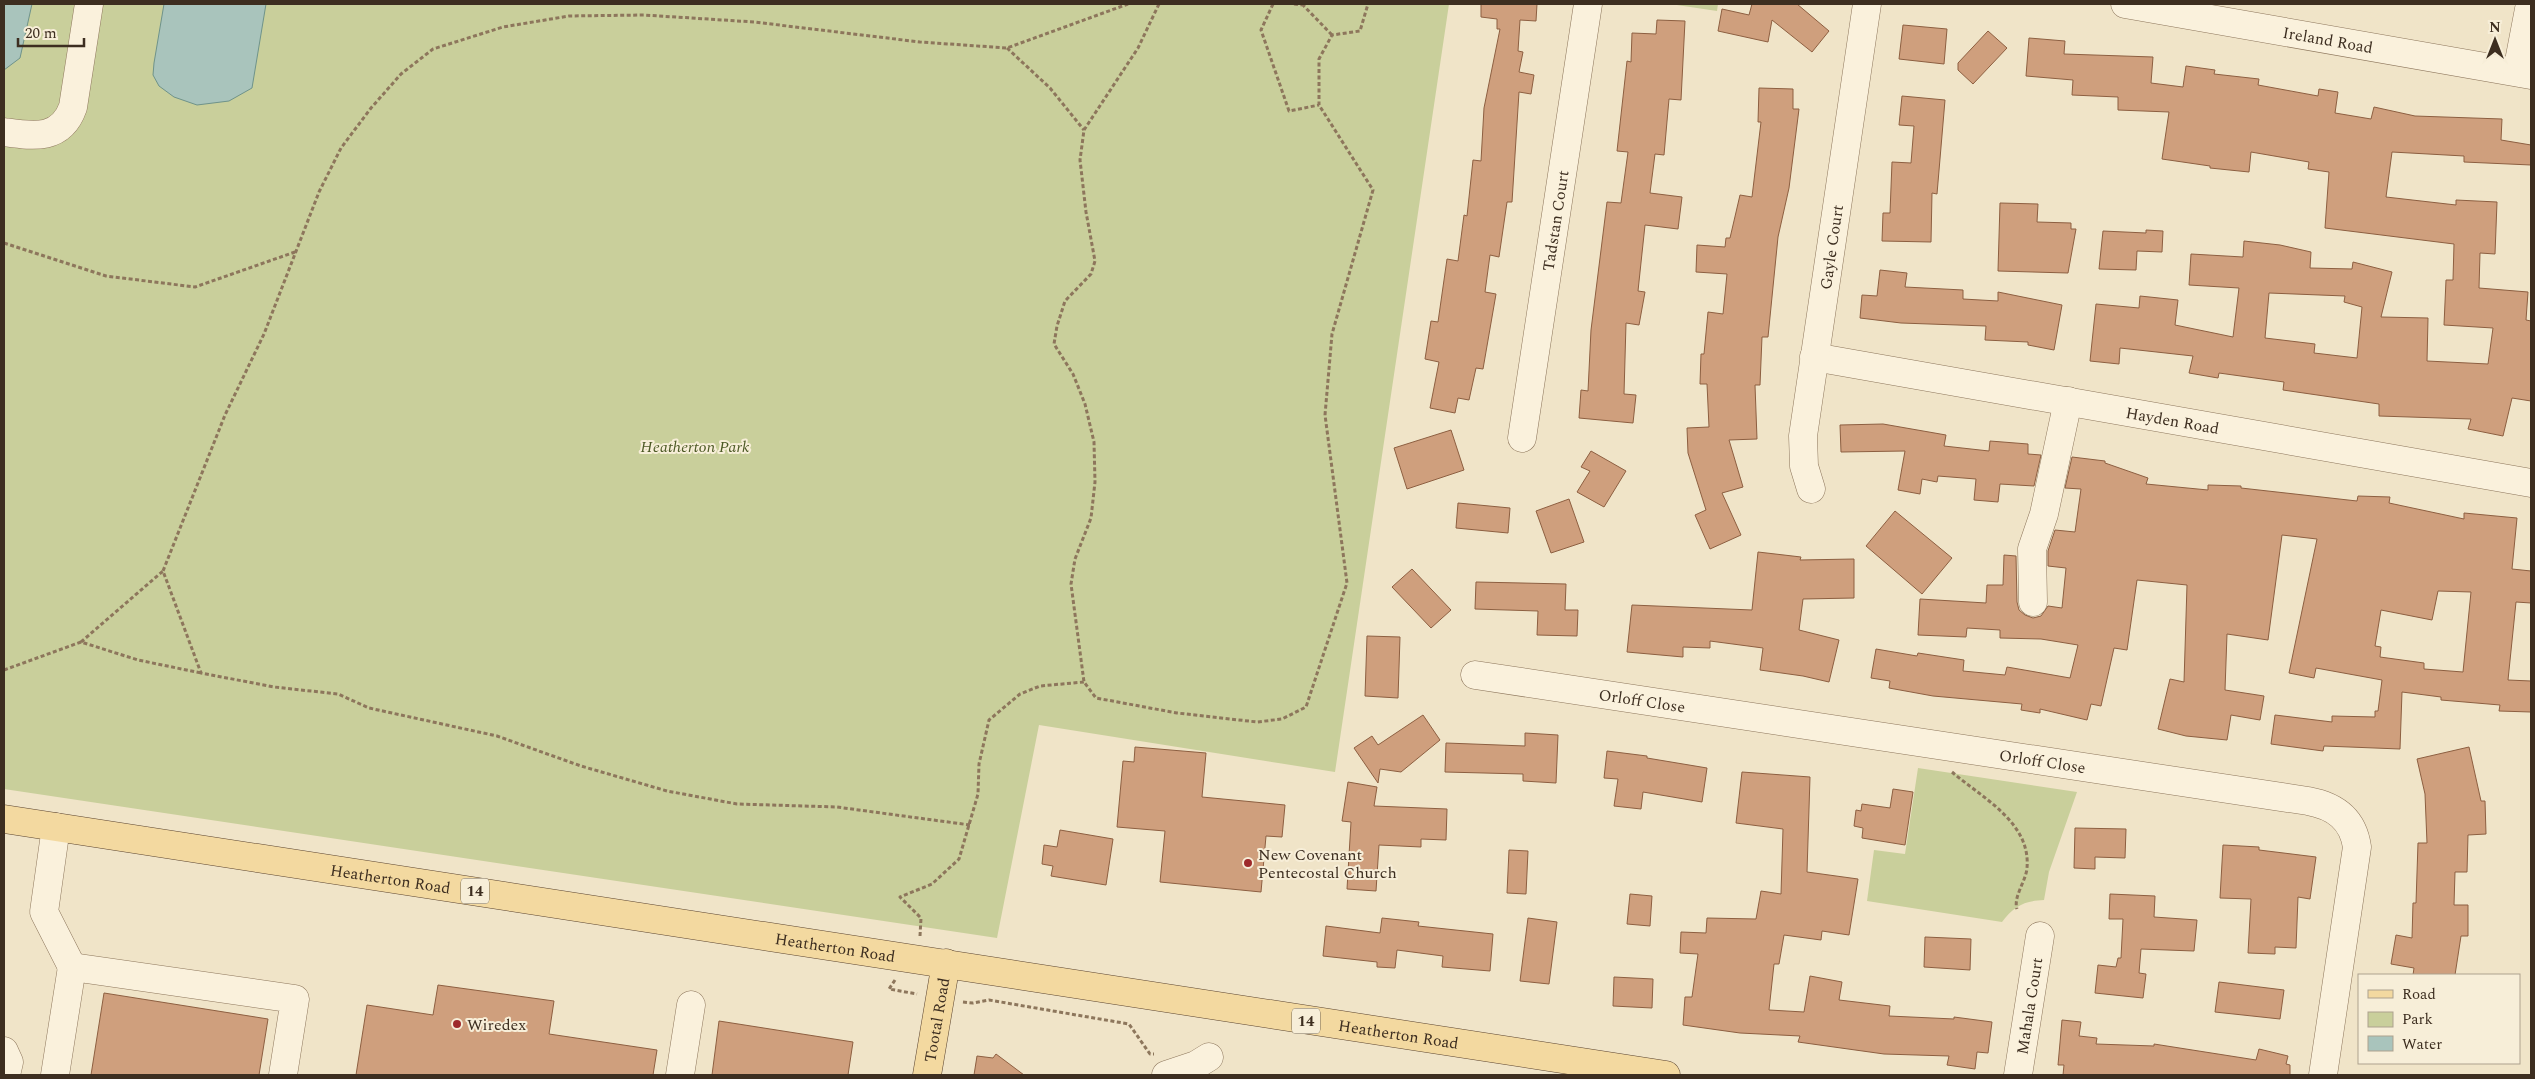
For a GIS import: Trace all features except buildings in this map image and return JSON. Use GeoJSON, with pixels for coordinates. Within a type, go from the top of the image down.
{"type":"FeatureCollection","features":[{"type":"Feature","properties":{"kind":"main road","name":"Heatherton Road"},"geometry":{"type":"LineString","coordinates":[[4,819],[946,963],[1212,1007],[1666,1075]]}},
{"type":"Feature","properties":{"kind":"main road","name":"Tootal Road"},"geometry":{"type":"LineString","coordinates":[[927,1075],[946,963]]}},
{"type":"Feature","properties":{"kind":"street"},"geometry":{"type":"LineString","coordinates":[[4,132],[40,135],[60,128],[67,121],[72,107],[89,4]]}},
{"type":"Feature","properties":{"kind":"street","name":"Tadstan Court"},"geometry":{"type":"LineString","coordinates":[[1522,438],[1588,4]]}},
{"type":"Feature","properties":{"kind":"street","name":"Gayle Court"},"geometry":{"type":"LineString","coordinates":[[1812,489],[1804,466],[1802,436],[1867,4]]}},
{"type":"Feature","properties":{"kind":"street","name":"Ireland Road"},"geometry":{"type":"LineString","coordinates":[[2125,4],[2259,15],[2524,74]]}},
{"type":"Feature","properties":{"kind":"street"},"geometry":{"type":"LineString","coordinates":[[2524,74],[2530,4]]}},
{"type":"Feature","properties":{"kind":"street","name":"Hayden Road"},"geometry":{"type":"LineString","coordinates":[[1814,357],[2531,483]]}},
{"type":"Feature","properties":{"kind":"street"},"geometry":{"type":"LineString","coordinates":[[2033,602],[2032,549],[2044,514],[2068,401]]}},
{"type":"Feature","properties":{"kind":"street","name":"Orloff Close"},"geometry":{"type":"LineString","coordinates":[[1475,675],[2308,801],[2328,806],[2348,821],[2357,847],[2323,1075]]}},
{"type":"Feature","properties":{"kind":"street"},"geometry":{"type":"LineString","coordinates":[[55,1075],[72,967],[44,912],[56,827]]}},
{"type":"Feature","properties":{"kind":"street","name":"Mahala Court"},"geometry":{"type":"LineString","coordinates":[[2018,1075],[2040,936]]}},
{"type":"Feature","properties":{"kind":"street"},"geometry":{"type":"LineString","coordinates":[[72,967],[295,999],[283,1075]]}},
{"type":"Feature","properties":{"kind":"street"},"geometry":{"type":"LineString","coordinates":[[680,1075],[691,1005]]}},
{"type":"Feature","properties":{"kind":"street"},"geometry":{"type":"LineString","coordinates":[[4,1051],[9,1062],[6,1075]]}},
{"type":"Feature","properties":{"kind":"street"},"geometry":{"type":"LineString","coordinates":[[1164,1064],[1196,1065],[1209,1057]]}},
{"type":"Feature","properties":{"kind":"path"},"geometry":{"type":"LineString","coordinates":[[4,670],[81,642],[163,571],[225,415],[264,334],[319,192],[341,148],[400,74],[433,49],[503,27],[569,16],[644,15],[762,22],[920,42],[1007,48],[1128,4]]}},
{"type":"Feature","properties":{"kind":"path"},"geometry":{"type":"LineString","coordinates":[[1159,4],[1138,48],[1084,130],[1080,160],[1086,212],[1095,261],[1090,274],[1065,301],[1057,326],[1054,344],[1073,374],[1085,404],[1094,442],[1095,482],[1090,518],[1076,559],[1070,584],[1084,682],[1096,698],[1177,713],[1257,722],[1282,719],[1306,707],[1347,583],[1325,415],[1332,334],[1373,190],[1319,105],[1319,58],[1332,35]]}},
{"type":"Feature","properties":{"kind":"path"},"geometry":{"type":"LineString","coordinates":[[1273,4],[1261,30],[1289,111],[1319,105]]}},
{"type":"Feature","properties":{"kind":"path"},"geometry":{"type":"LineString","coordinates":[[1294,4],[1302,5],[1332,35]]}},
{"type":"Feature","properties":{"kind":"path"},"geometry":{"type":"LineString","coordinates":[[1332,35],[1360,31],[1368,4]]}},
{"type":"Feature","properties":{"kind":"path"},"geometry":{"type":"LineString","coordinates":[[1007,48],[1050,88],[1084,130]]}},
{"type":"Feature","properties":{"kind":"path"},"geometry":{"type":"LineString","coordinates":[[4,243],[106,276],[195,287],[296,252]]}},
{"type":"Feature","properties":{"kind":"path"},"geometry":{"type":"LineString","coordinates":[[163,571],[201,673]]}},
{"type":"Feature","properties":{"kind":"path"},"geometry":{"type":"LineString","coordinates":[[81,642],[138,660],[201,673],[274,687],[338,694],[369,708],[497,736],[581,766],[667,791],[737,804],[837,807],[970,825]]}},
{"type":"Feature","properties":{"kind":"path"},"geometry":{"type":"LineString","coordinates":[[1084,682],[1040,686],[1020,694],[989,720],[979,764],[978,794],[959,859],[932,884],[900,897],[921,918],[920,938],[889,989],[973,1003],[989,1000],[1129,1024],[1150,1054],[1164,1064]]}},
{"type":"Feature","properties":{"kind":"path"},"geometry":{"type":"LineString","coordinates":[[1950,770],[2000,811],[2014,824],[2020,834],[2026,850],[2027,865],[2026,876],[2016,900],[2017,909]]}},
{"type":"Feature","properties":{"kind":"green space"},"geometry":{"type":"Polygon","coordinates":[[[4,4],[79,4],[62,108],[49,123],[4,122],[4,4]]]}},
{"type":"Feature","properties":{"kind":"green space","name":"Heatherton Park"},"geometry":{"type":"Polygon","coordinates":[[[98,4],[1449,4],[1335,772],[1039,725],[997,938],[4,789],[4,141],[46,145],[98,4]]]}},
{"type":"Feature","properties":{"kind":"green space"},"geometry":{"type":"Polygon","coordinates":[[[1670,4],[1718,4],[1717,11],[1670,4]]]}},
{"type":"Feature","properties":{"kind":"green space"},"geometry":{"type":"Polygon","coordinates":[[[1918,768],[2077,792],[2049,872],[2044,900],[2020,905],[2002,922],[1867,901],[1874,850],[1905,854],[1918,768]]]}},
{"type":"Feature","properties":{"kind":"water"},"geometry":{"type":"Polygon","coordinates":[[[4,4],[32,4],[20,58],[4,70],[4,4]]]}},
{"type":"Feature","properties":{"kind":"water"},"geometry":{"type":"Polygon","coordinates":[[[164,4],[266,4],[252,88],[229,101],[197,105],[174,97],[159,86],[153,75],[164,4]]]}},
{"type":"Feature","properties":{"kind":"place","name":"New Covenant Pentecostal Church"},"geometry":{"type":"Point","coordinates":[1248,863]}},
{"type":"Feature","properties":{"kind":"place","name":"Wiredex"},"geometry":{"type":"Point","coordinates":[457,1024]}}]}
